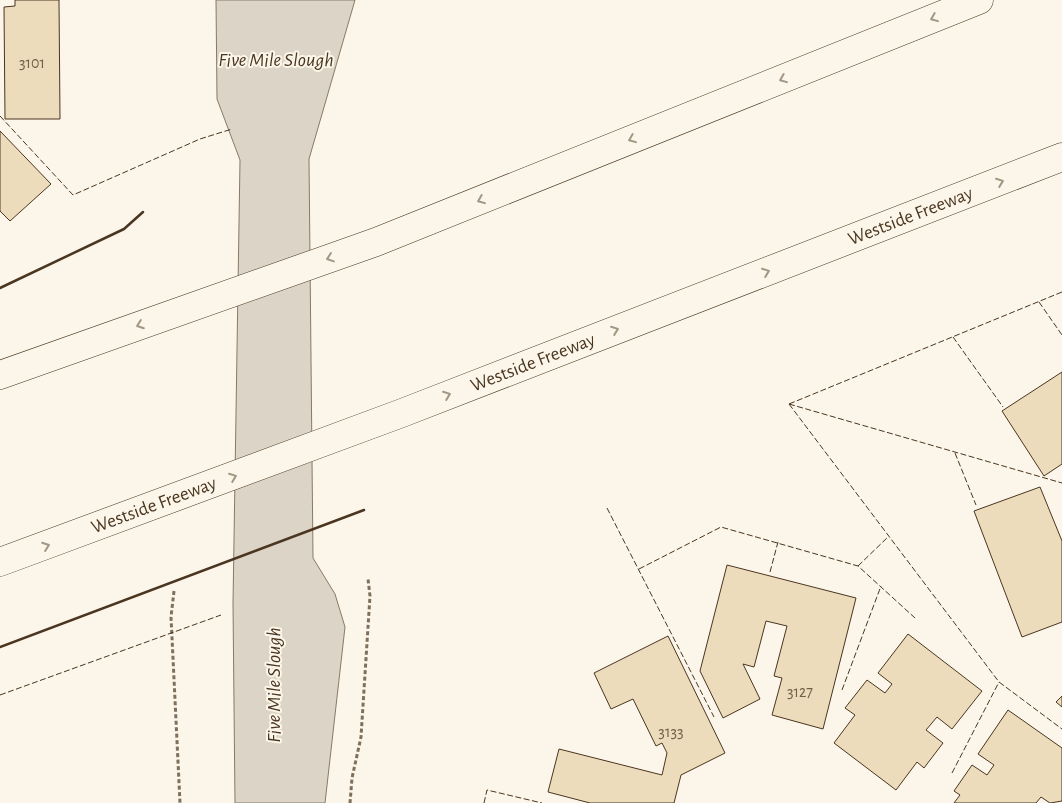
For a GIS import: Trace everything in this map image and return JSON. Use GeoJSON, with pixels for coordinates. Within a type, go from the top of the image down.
{"type":"FeatureCollection","features":[{"type":"Feature","properties":{"kind":"highway"},"geometry":{"type":"LineString","coordinates":[[0,375],[376,242],[979,0]]}},
{"type":"Feature","properties":{"kind":"highway","name":"Westside Freeway"},"geometry":{"type":"LineString","coordinates":[[0,562],[188,494],[402,413],[1062,158]]}},
{"type":"Feature","properties":{"kind":"path"},"geometry":{"type":"LineString","coordinates":[[350,803],[352,778],[361,737],[370,596],[368,579]]}},
{"type":"Feature","properties":{"kind":"path"},"geometry":{"type":"LineString","coordinates":[[174,591],[171,617],[180,803]]}},
{"type":"Feature","properties":{"kind":"water","name":"Five Mile Slough"},"geometry":{"type":"Polygon","coordinates":[[[216,0],[355,0],[309,159],[313,558],[335,594],[345,627],[325,803],[235,803],[233,604],[240,160],[217,99],[216,0]]]}},
{"type":"Feature","properties":{"kind":"building"},"geometry":{"type":"Polygon","coordinates":[[[15,0],[59,0],[60,119],[5,119],[4,7],[15,6],[15,0]]]}},
{"type":"Feature","properties":{"kind":"building"},"geometry":{"type":"Polygon","coordinates":[[[0,131],[51,184],[10,221],[0,211],[0,131]]]}},
{"type":"Feature","properties":{"kind":"building"},"geometry":{"type":"Polygon","coordinates":[[[1062,372],[1062,464],[1044,476],[1002,411],[1062,372]]]}},
{"type":"Feature","properties":{"kind":"building"},"geometry":{"type":"Polygon","coordinates":[[[1040,487],[1062,541],[1062,622],[1022,637],[974,511],[1040,487]]]}},
{"type":"Feature","properties":{"kind":"building"},"geometry":{"type":"Polygon","coordinates":[[[727,565],[856,598],[823,729],[772,715],[782,678],[774,676],[787,626],[766,621],[754,667],[743,664],[760,699],[723,718],[700,671],[727,565]]]}},
{"type":"Feature","properties":{"kind":"building"},"geometry":{"type":"Polygon","coordinates":[[[908,634],[982,691],[952,729],[937,717],[926,730],[943,743],[924,768],[917,762],[896,790],[834,743],[855,715],[845,708],[867,680],[885,693],[892,684],[878,673],[908,634]]]}},
{"type":"Feature","properties":{"kind":"building"},"geometry":{"type":"Polygon","coordinates":[[[668,636],[725,753],[681,775],[674,803],[590,803],[548,792],[559,749],[662,775],[667,753],[662,743],[656,746],[633,699],[611,709],[594,673],[668,636]]]}},
{"type":"Feature","properties":{"kind":"building"},"geometry":{"type":"Polygon","coordinates":[[[1062,696],[1062,707],[1056,702],[1062,696]]]}},
{"type":"Feature","properties":{"kind":"building"},"geometry":{"type":"Polygon","coordinates":[[[1008,710],[1062,748],[1062,801],[1050,803],[1041,797],[1036,803],[954,803],[960,795],[954,791],[972,765],[987,775],[994,765],[978,754],[1008,710]]]}},
{"type":"Feature","properties":{"kind":"fence"},"geometry":{"type":"LineString","coordinates":[[0,116],[73,195],[200,139],[232,129]]}},
{"type":"Feature","properties":{"kind":"fence"},"geometry":{"type":"LineString","coordinates":[[789,404],[1062,292]]}},
{"type":"Feature","properties":{"kind":"fence"},"geometry":{"type":"LineString","coordinates":[[1039,302],[1062,335]]}},
{"type":"Feature","properties":{"kind":"fence"},"geometry":{"type":"LineString","coordinates":[[953,337],[1003,407]]}},
{"type":"Feature","properties":{"kind":"fence"},"geometry":{"type":"LineString","coordinates":[[789,404],[999,682],[1062,729]]}},
{"type":"Feature","properties":{"kind":"fence"},"geometry":{"type":"LineString","coordinates":[[789,404],[1062,483]]}},
{"type":"Feature","properties":{"kind":"fence"},"geometry":{"type":"LineString","coordinates":[[955,453],[976,505]]}},
{"type":"Feature","properties":{"kind":"fence"},"geometry":{"type":"LineString","coordinates":[[607,508],[714,717]]}},
{"type":"Feature","properties":{"kind":"fence"},"geometry":{"type":"LineString","coordinates":[[639,569],[721,527],[858,566],[915,618]]}},
{"type":"Feature","properties":{"kind":"fence"},"geometry":{"type":"LineString","coordinates":[[858,566],[888,537]]}},
{"type":"Feature","properties":{"kind":"fence"},"geometry":{"type":"LineString","coordinates":[[770,572],[778,542]]}},
{"type":"Feature","properties":{"kind":"fence"},"geometry":{"type":"LineString","coordinates":[[842,690],[881,586]]}},
{"type":"Feature","properties":{"kind":"fence"},"geometry":{"type":"LineString","coordinates":[[0,695],[221,615]]}},
{"type":"Feature","properties":{"kind":"fence"},"geometry":{"type":"LineString","coordinates":[[952,773],[999,682]]}},
{"type":"Feature","properties":{"kind":"fence"},"geometry":{"type":"LineString","coordinates":[[484,803],[487,790],[542,803]]}},
{"type":"Feature","properties":{"kind":"wall"},"geometry":{"type":"LineString","coordinates":[[0,288],[124,229],[143,212]]}},
{"type":"Feature","properties":{"kind":"wall"},"geometry":{"type":"LineString","coordinates":[[0,647],[364,510]]}}]}
